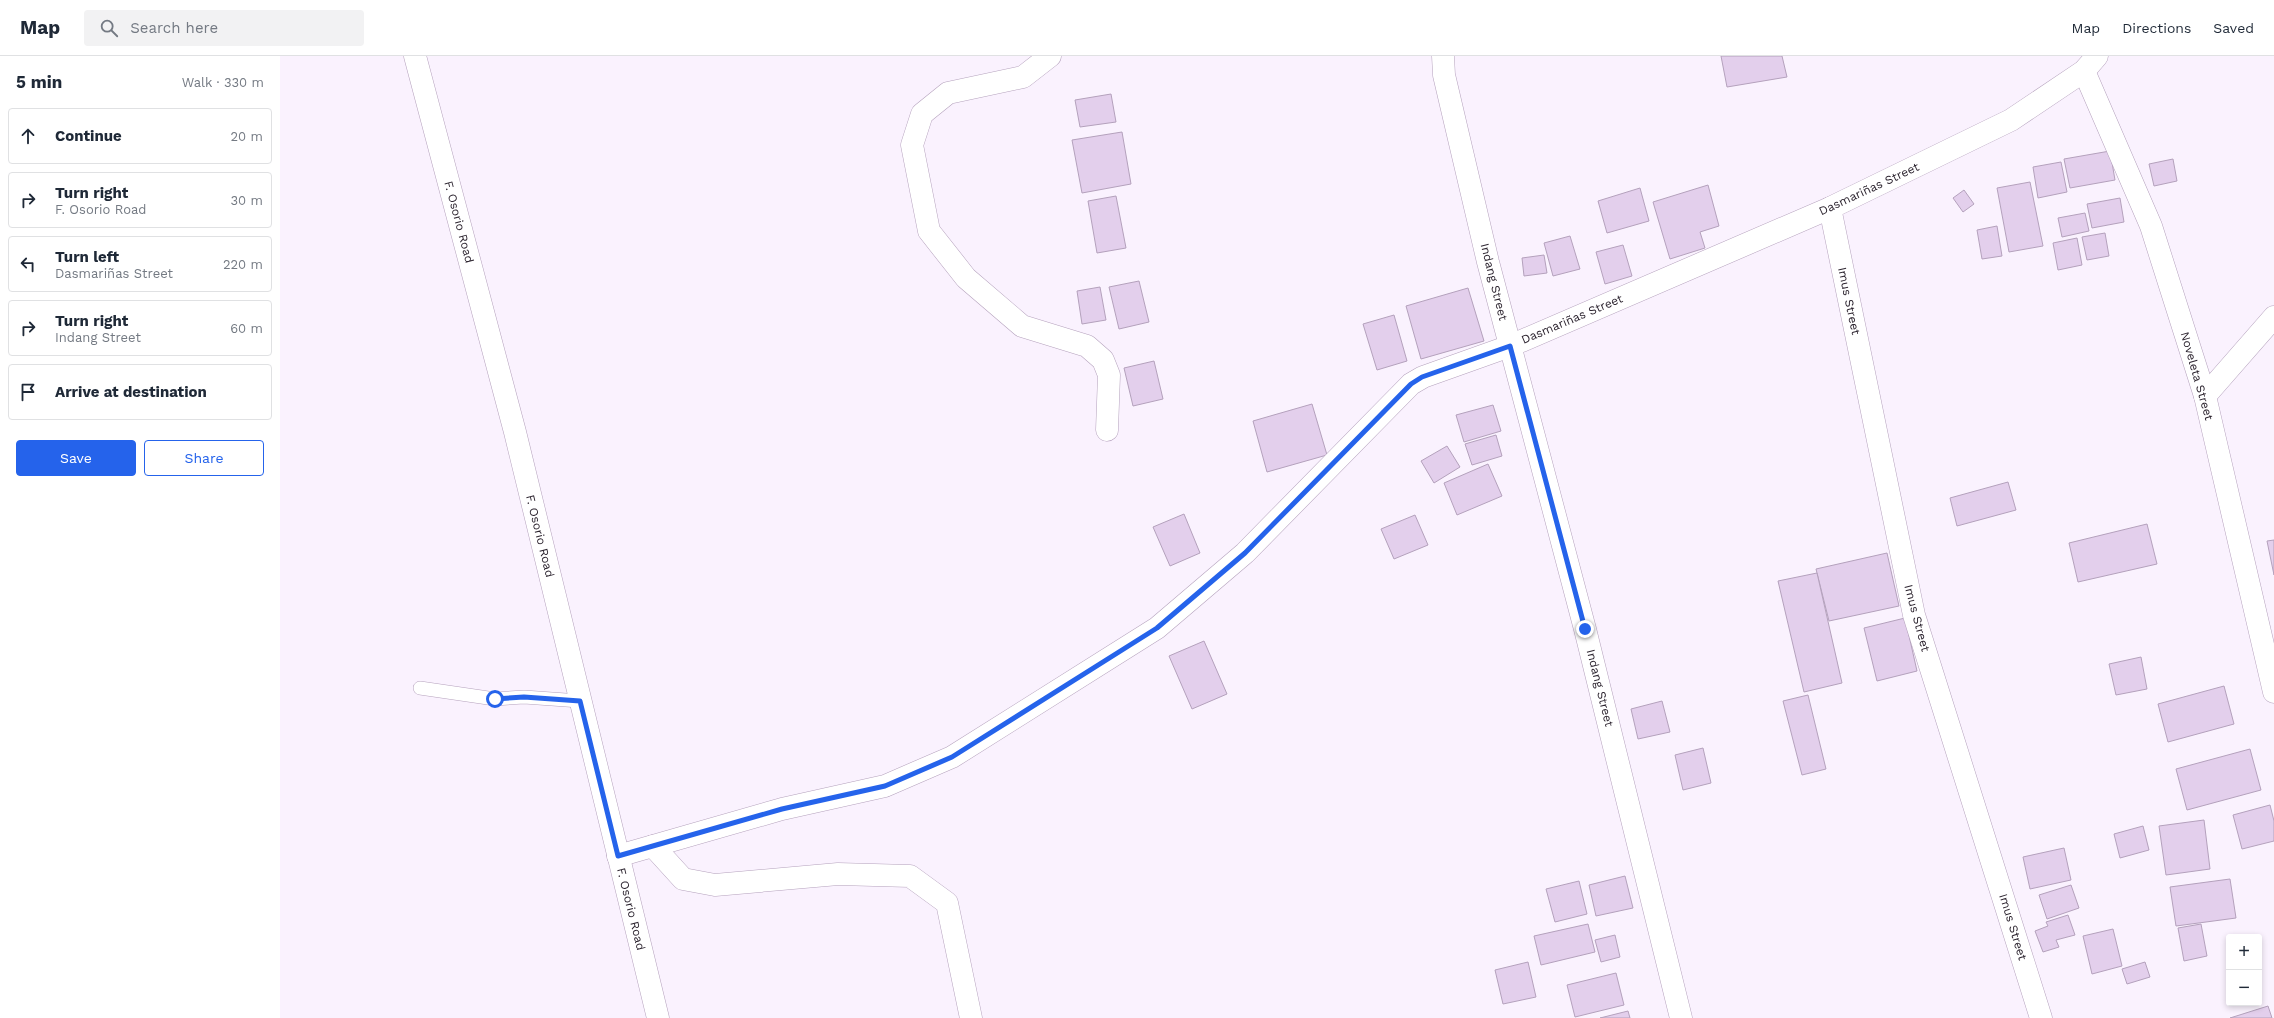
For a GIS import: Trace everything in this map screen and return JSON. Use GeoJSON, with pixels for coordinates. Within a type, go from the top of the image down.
{"type":"FeatureCollection","features":[{"type":"Feature","properties":{"kind":"street","name":"F. Osorio Road"},"geometry":{"type":"LineString","coordinates":[[415,56],[515,432],[658,1018]]}},
{"type":"Feature","properties":{"kind":"street"},"geometry":{"type":"LineString","coordinates":[[1050,56],[1023,77],[948,93],[922,114],[912,145],[929,230],[966,278],[1022,326],[1087,346],[1103,360],[1109,375],[1107,430]]}},
{"type":"Feature","properties":{"kind":"street","name":"Indang Street"},"geometry":{"type":"LineString","coordinates":[[1443,56],[1446,83],[1488,262],[1585,629],[1681,1018]]}},
{"type":"Feature","properties":{"kind":"street","name":"Dasmariñas Street"},"geometry":{"type":"LineString","coordinates":[[618,856],[782,809],[885,786],[952,757],[1157,628],[1245,553],[1411,384],[1422,377],[1510,346],[1830,208],[2011,120],[2090,64]]}},
{"type":"Feature","properties":{"kind":"street","name":"Noveleta Street"},"geometry":{"type":"LineString","coordinates":[[2090,64],[2151,226],[2205,396],[2274,692]]}},
{"type":"Feature","properties":{"kind":"street","name":"Imus Street"},"geometry":{"type":"LineString","coordinates":[[1830,208],[1914,614],[2040,1018]]}},
{"type":"Feature","properties":{"kind":"street"},"geometry":{"type":"LineString","coordinates":[[2205,396],[2274,317]]}},
{"type":"Feature","properties":{"kind":"street"},"geometry":{"type":"LineString","coordinates":[[653,846],[683,879],[715,885],[838,874],[910,876],[947,903],[971,1018]]}},
{"type":"Feature","properties":{"kind":"lane"},"geometry":{"type":"LineString","coordinates":[[420,688],[495,699],[524,697],[580,701]]}},
{"type":"Feature","properties":{"kind":"building"},"geometry":{"type":"Polygon","coordinates":[[[1721,56],[1782,56],[1787,77],[1727,87],[1721,56]]]}},
{"type":"Feature","properties":{"kind":"building"},"geometry":{"type":"Polygon","coordinates":[[[1111,94],[1116,122],[1080,127],[1075,100],[1111,94]]]}},
{"type":"Feature","properties":{"kind":"building"},"geometry":{"type":"Polygon","coordinates":[[[1122,132],[1131,184],[1082,193],[1072,140],[1122,132]]]}},
{"type":"Feature","properties":{"kind":"building"},"geometry":{"type":"Polygon","coordinates":[[[2110,151],[2115,180],[2070,188],[2064,159],[2110,151]]]}},
{"type":"Feature","properties":{"kind":"building"},"geometry":{"type":"Polygon","coordinates":[[[2173,159],[2177,181],[2154,186],[2149,164],[2173,159]]]}},
{"type":"Feature","properties":{"kind":"building"},"geometry":{"type":"Polygon","coordinates":[[[2061,162],[2067,192],[2038,198],[2033,167],[2061,162]]]}},
{"type":"Feature","properties":{"kind":"building"},"geometry":{"type":"Polygon","coordinates":[[[2030,182],[2043,246],[2009,252],[1997,188],[2030,182]]]}},
{"type":"Feature","properties":{"kind":"building"},"geometry":{"type":"Polygon","coordinates":[[[1708,185],[1719,226],[1700,232],[1705,248],[1670,259],[1653,202],[1708,185]]]}},
{"type":"Feature","properties":{"kind":"building"},"geometry":{"type":"Polygon","coordinates":[[[1640,188],[1649,221],[1607,233],[1598,201],[1640,188]]]}},
{"type":"Feature","properties":{"kind":"building"},"geometry":{"type":"Polygon","coordinates":[[[1964,190],[1974,204],[1963,212],[1953,198],[1964,190]]]}},
{"type":"Feature","properties":{"kind":"building"},"geometry":{"type":"Polygon","coordinates":[[[1116,196],[1126,248],[1097,253],[1088,201],[1116,196]]]}},
{"type":"Feature","properties":{"kind":"building"},"geometry":{"type":"Polygon","coordinates":[[[2120,198],[2124,222],[2092,228],[2087,204],[2120,198]]]}},
{"type":"Feature","properties":{"kind":"building"},"geometry":{"type":"Polygon","coordinates":[[[2085,213],[2089,231],[2062,237],[2058,218],[2085,213]]]}},
{"type":"Feature","properties":{"kind":"building"},"geometry":{"type":"Polygon","coordinates":[[[1997,226],[2002,256],[1982,259],[1977,230],[1997,226]]]}},
{"type":"Feature","properties":{"kind":"building"},"geometry":{"type":"Polygon","coordinates":[[[2105,233],[2109,256],[2087,260],[2082,237],[2105,233]]]}},
{"type":"Feature","properties":{"kind":"building"},"geometry":{"type":"Polygon","coordinates":[[[1570,236],[1580,269],[1553,276],[1544,243],[1570,236]]]}},
{"type":"Feature","properties":{"kind":"building"},"geometry":{"type":"Polygon","coordinates":[[[2077,238],[2082,265],[2058,270],[2053,243],[2077,238]]]}},
{"type":"Feature","properties":{"kind":"building"},"geometry":{"type":"Polygon","coordinates":[[[1623,245],[1632,276],[1605,284],[1596,252],[1623,245]]]}},
{"type":"Feature","properties":{"kind":"building"},"geometry":{"type":"Polygon","coordinates":[[[1544,255],[1547,273],[1524,276],[1522,258],[1544,255]]]}},
{"type":"Feature","properties":{"kind":"building"},"geometry":{"type":"Polygon","coordinates":[[[1139,281],[1149,322],[1119,329],[1109,287],[1139,281]]]}},
{"type":"Feature","properties":{"kind":"building"},"geometry":{"type":"Polygon","coordinates":[[[1100,287],[1106,320],[1082,324],[1077,291],[1100,287]]]}},
{"type":"Feature","properties":{"kind":"building"},"geometry":{"type":"Polygon","coordinates":[[[1468,288],[1484,341],[1421,359],[1406,306],[1468,288]]]}},
{"type":"Feature","properties":{"kind":"building"},"geometry":{"type":"Polygon","coordinates":[[[1394,315],[1407,361],[1377,370],[1363,324],[1394,315]]]}},
{"type":"Feature","properties":{"kind":"building"},"geometry":{"type":"Polygon","coordinates":[[[1154,361],[1163,399],[1133,406],[1124,368],[1154,361]]]}},
{"type":"Feature","properties":{"kind":"building"},"geometry":{"type":"Polygon","coordinates":[[[1312,404],[1327,455],[1267,472],[1253,421],[1312,404]]]}},
{"type":"Feature","properties":{"kind":"building"},"geometry":{"type":"Polygon","coordinates":[[[1493,405],[1501,431],[1464,442],[1456,415],[1493,405]]]}},
{"type":"Feature","properties":{"kind":"building"},"geometry":{"type":"Polygon","coordinates":[[[1496,435],[1502,456],[1472,465],[1465,444],[1496,435]]]}},
{"type":"Feature","properties":{"kind":"building"},"geometry":{"type":"Polygon","coordinates":[[[1447,446],[1460,467],[1434,483],[1421,461],[1447,446]]]}},
{"type":"Feature","properties":{"kind":"building"},"geometry":{"type":"Polygon","coordinates":[[[1488,464],[1502,496],[1457,515],[1444,483],[1488,464]]]}},
{"type":"Feature","properties":{"kind":"building"},"geometry":{"type":"Polygon","coordinates":[[[2008,482],[2016,510],[1957,526],[1950,498],[2008,482]]]}},
{"type":"Feature","properties":{"kind":"building"},"geometry":{"type":"Polygon","coordinates":[[[1184,514],[1200,553],[1170,566],[1153,527],[1184,514]]]}},
{"type":"Feature","properties":{"kind":"building"},"geometry":{"type":"Polygon","coordinates":[[[1415,515],[1428,545],[1394,559],[1381,529],[1415,515]]]}},
{"type":"Feature","properties":{"kind":"building"},"geometry":{"type":"Polygon","coordinates":[[[2147,524],[2157,564],[2078,582],[2069,543],[2147,524]]]}},
{"type":"Feature","properties":{"kind":"building"},"geometry":{"type":"Polygon","coordinates":[[[2274,540],[2274,575],[2267,541],[2274,540]]]}},
{"type":"Feature","properties":{"kind":"building"},"geometry":{"type":"Polygon","coordinates":[[[1887,553],[1899,606],[1829,621],[1816,569],[1887,553]]]}},
{"type":"Feature","properties":{"kind":"building"},"geometry":{"type":"Polygon","coordinates":[[[1817,573],[1842,683],[1804,692],[1778,581],[1817,573]]]}},
{"type":"Feature","properties":{"kind":"building"},"geometry":{"type":"Polygon","coordinates":[[[1905,618],[1917,671],[1877,681],[1864,628],[1905,618]]]}},
{"type":"Feature","properties":{"kind":"building"},"geometry":{"type":"Polygon","coordinates":[[[1204,641],[1227,694],[1192,709],[1169,656],[1204,641]]]}},
{"type":"Feature","properties":{"kind":"building"},"geometry":{"type":"Polygon","coordinates":[[[2141,657],[2147,689],[2116,695],[2109,664],[2141,657]]]}},
{"type":"Feature","properties":{"kind":"building"},"geometry":{"type":"Polygon","coordinates":[[[2224,686],[2234,724],[2168,742],[2158,704],[2224,686]]]}},
{"type":"Feature","properties":{"kind":"building"},"geometry":{"type":"Polygon","coordinates":[[[1808,695],[1826,769],[1802,775],[1783,701],[1808,695]]]}},
{"type":"Feature","properties":{"kind":"building"},"geometry":{"type":"Polygon","coordinates":[[[1662,701],[1670,732],[1638,739],[1631,709],[1662,701]]]}},
{"type":"Feature","properties":{"kind":"building"},"geometry":{"type":"Polygon","coordinates":[[[1703,748],[1711,783],[1683,790],[1675,755],[1703,748]]]}},
{"type":"Feature","properties":{"kind":"building"},"geometry":{"type":"Polygon","coordinates":[[[2250,749],[2261,790],[2187,810],[2176,769],[2250,749]]]}},
{"type":"Feature","properties":{"kind":"building"},"geometry":{"type":"Polygon","coordinates":[[[2270,805],[2274,821],[2274,841],[2242,849],[2233,815],[2270,805]]]}},
{"type":"Feature","properties":{"kind":"building"},"geometry":{"type":"Polygon","coordinates":[[[2204,820],[2210,869],[2166,875],[2159,826],[2204,820]]]}},
{"type":"Feature","properties":{"kind":"building"},"geometry":{"type":"Polygon","coordinates":[[[2143,826],[2149,850],[2120,858],[2114,834],[2143,826]]]}},
{"type":"Feature","properties":{"kind":"building"},"geometry":{"type":"Polygon","coordinates":[[[2064,848],[2071,880],[2030,889],[2023,857],[2064,848]]]}},
{"type":"Feature","properties":{"kind":"building"},"geometry":{"type":"Polygon","coordinates":[[[1625,876],[1633,908],[1596,916],[1589,885],[1625,876]]]}},
{"type":"Feature","properties":{"kind":"building"},"geometry":{"type":"Polygon","coordinates":[[[2230,879],[2236,918],[2176,926],[2170,887],[2230,879]]]}},
{"type":"Feature","properties":{"kind":"building"},"geometry":{"type":"Polygon","coordinates":[[[1579,881],[1587,914],[1555,922],[1546,889],[1579,881]]]}},
{"type":"Feature","properties":{"kind":"building"},"geometry":{"type":"Polygon","coordinates":[[[2071,885],[2079,908],[2047,919],[2039,895],[2071,885]]]}},
{"type":"Feature","properties":{"kind":"building"},"geometry":{"type":"Polygon","coordinates":[[[2068,915],[2075,935],[2056,940],[2059,947],[2043,952],[2035,931],[2048,926],[2046,922],[2068,915]]]}},
{"type":"Feature","properties":{"kind":"building"},"geometry":{"type":"Polygon","coordinates":[[[1588,924],[1595,952],[1541,965],[1534,936],[1588,924]]]}},
{"type":"Feature","properties":{"kind":"building"},"geometry":{"type":"Polygon","coordinates":[[[2201,924],[2207,956],[2184,961],[2178,928],[2201,924]]]}},
{"type":"Feature","properties":{"kind":"building"},"geometry":{"type":"Polygon","coordinates":[[[2113,929],[2122,966],[2092,974],[2083,936],[2113,929]]]}},
{"type":"Feature","properties":{"kind":"building"},"geometry":{"type":"Polygon","coordinates":[[[1615,935],[1620,957],[1601,962],[1595,940],[1615,935]]]}},
{"type":"Feature","properties":{"kind":"building"},"geometry":{"type":"Polygon","coordinates":[[[1528,962],[1536,997],[1503,1004],[1495,970],[1528,962]]]}},
{"type":"Feature","properties":{"kind":"building"},"geometry":{"type":"Polygon","coordinates":[[[2145,962],[2150,977],[2127,984],[2122,969],[2145,962]]]}},
{"type":"Feature","properties":{"kind":"building"},"geometry":{"type":"Polygon","coordinates":[[[1616,973],[1624,1005],[1575,1017],[1567,985],[1616,973]]]}},
{"type":"Feature","properties":{"kind":"building"},"geometry":{"type":"Polygon","coordinates":[[[2268,1006],[2272,1018],[2230,1018],[2268,1006]]]}},
{"type":"Feature","properties":{"kind":"building"},"geometry":{"type":"Polygon","coordinates":[[[1628,1011],[1630,1018],[1600,1018],[1628,1011]]]}},
{"type":"Feature","properties":{"kind":"route"},"geometry":{"type":"LineString","coordinates":[[495,699],[524,697],[580,701],[618,856],[782,809],[885,786],[952,757],[1157,628],[1245,553],[1411,384],[1422,377],[1510,346],[1585,629]]}}]}
